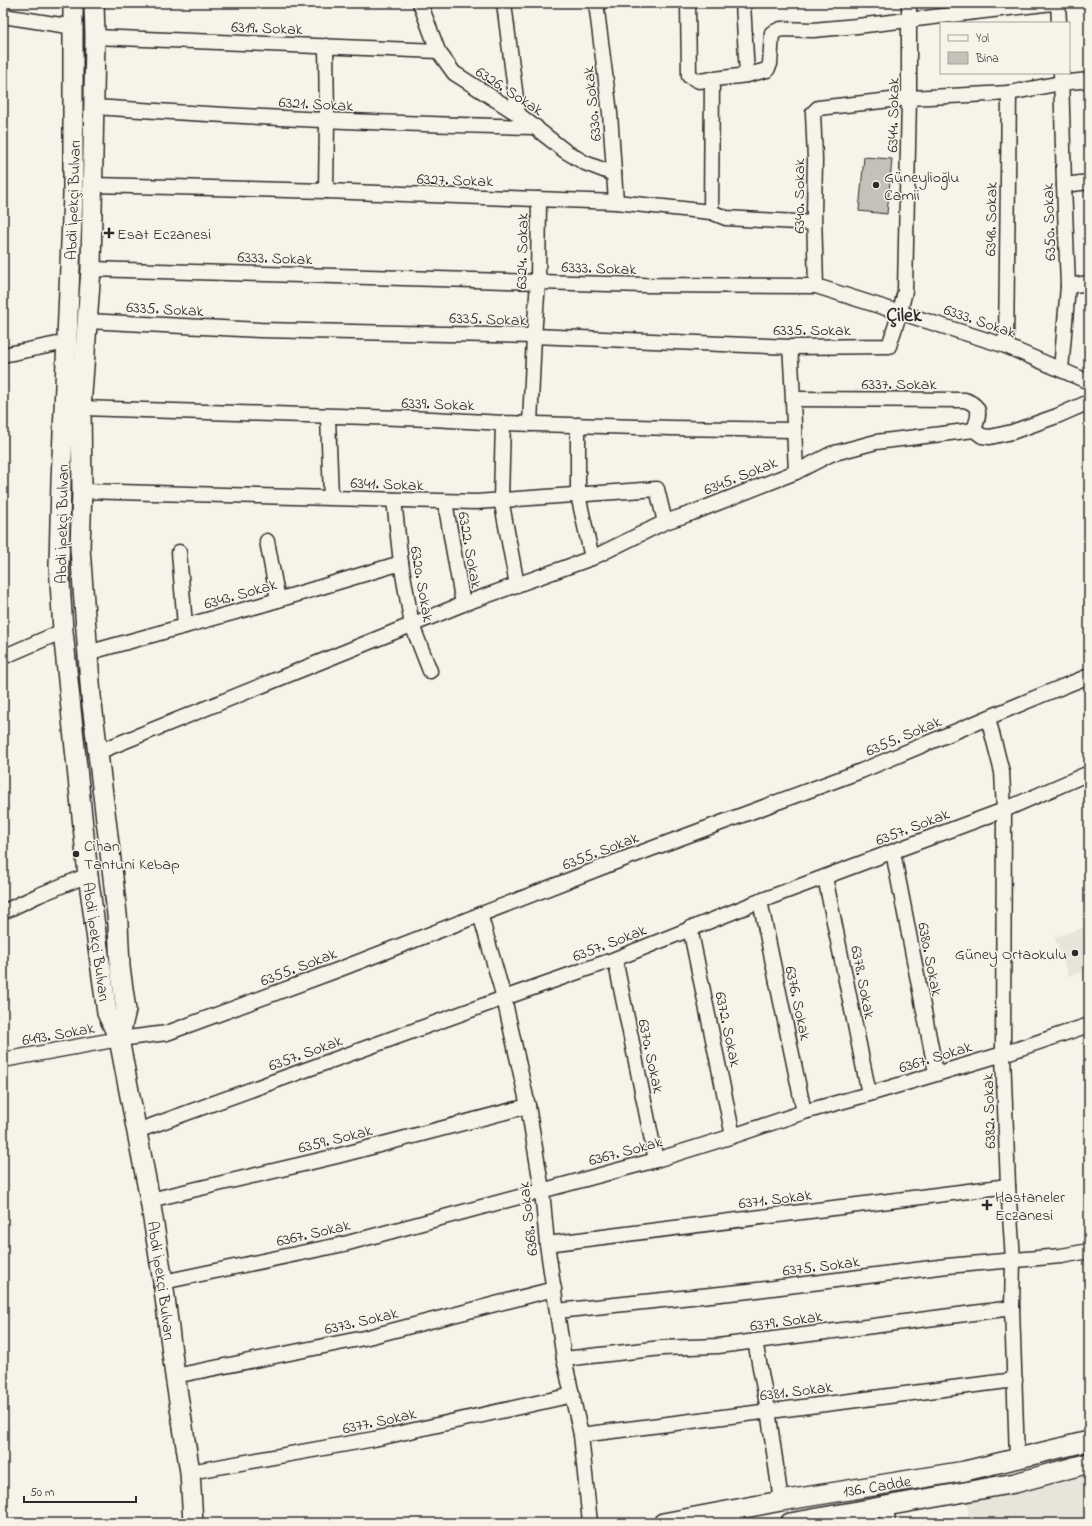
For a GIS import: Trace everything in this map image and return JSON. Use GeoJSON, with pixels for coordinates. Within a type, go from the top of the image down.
{"type":"FeatureCollection","features":[{"type":"Feature","properties":{"kind":"street","name":"Abdi İpekçi Bulvarı"},"geometry":{"type":"LineString","coordinates":[[73,3],[73,195],[59,565],[63,631],[88,875],[107,1013],[119,1039],[150,1200],[190,1472],[193,1523]]}},
{"type":"Feature","properties":{"kind":"street","name":"Abdi İpekçi Bulvarı"},"geometry":{"type":"LineString","coordinates":[[94,3],[95,37],[91,269],[81,408],[82,491],[80,548],[87,653],[113,877],[118,924],[120,967],[126,1010],[119,1039]]}},
{"type":"Feature","properties":{"kind":"street","name":"6326. Sokak"},"geometry":{"type":"LineString","coordinates":[[420,3],[438,51],[454,73],[518,114],[565,151],[585,163],[614,174]]}},
{"type":"Feature","properties":{"kind":"street"},"geometry":{"type":"LineString","coordinates":[[504,3],[518,114]]}},
{"type":"Feature","properties":{"kind":"street","name":"6330. Sokak"},"geometry":{"type":"LineString","coordinates":[[596,3],[610,113],[616,202]]}},
{"type":"Feature","properties":{"kind":"street"},"geometry":{"type":"LineString","coordinates":[[688,3],[689,76],[699,81],[747,75],[768,70],[770,64],[772,33],[781,29],[813,30],[857,26],[1053,3]]}},
{"type":"Feature","properties":{"kind":"street"},"geometry":{"type":"LineString","coordinates":[[743,3],[747,75]]}},
{"type":"Feature","properties":{"kind":"street","name":"6344. Sokak"},"geometry":{"type":"LineString","coordinates":[[889,346],[906,292],[910,98],[909,3]]}},
{"type":"Feature","properties":{"kind":"street"},"geometry":{"type":"LineString","coordinates":[[1058,3],[1059,22]]}},
{"type":"Feature","properties":{"kind":"street"},"geometry":{"type":"LineString","coordinates":[[3,16],[74,27]]}},
{"type":"Feature","properties":{"kind":"street","name":"6319. Sokak"},"geometry":{"type":"LineString","coordinates":[[95,37],[438,51]]}},
{"type":"Feature","properties":{"kind":"street"},"geometry":{"type":"LineString","coordinates":[[326,46],[328,120],[326,191]]}},
{"type":"Feature","properties":{"kind":"street"},"geometry":{"type":"LineString","coordinates":[[910,98],[1008,92],[1061,78],[1089,80]]}},
{"type":"Feature","properties":{"kind":"street","name":"6350. Sokak"},"geometry":{"type":"LineString","coordinates":[[1061,78],[1068,286],[1061,370]]}},
{"type":"Feature","properties":{"kind":"street"},"geometry":{"type":"LineString","coordinates":[[711,212],[712,79]]}},
{"type":"Feature","properties":{"kind":"street","name":"6348. Sokak"},"geometry":{"type":"LineString","coordinates":[[1006,346],[1008,92]]}},
{"type":"Feature","properties":{"kind":"street","name":"6340. Sokak"},"geometry":{"type":"LineString","coordinates":[[816,286],[814,223],[815,159],[813,113],[818,108],[910,98]]}},
{"type":"Feature","properties":{"kind":"street","name":"6321. Sokak"},"geometry":{"type":"LineString","coordinates":[[94,107],[198,114],[328,120],[536,127]]}},
{"type":"Feature","properties":{"kind":"street"},"geometry":{"type":"LineString","coordinates":[[1064,185],[1089,182]]}},
{"type":"Feature","properties":{"kind":"street","name":"6327. Sokak"},"geometry":{"type":"LineString","coordinates":[[93,185],[326,191],[616,202],[711,212],[726,218],[814,223]]}},
{"type":"Feature","properties":{"kind":"street","name":"6324. Sokak"},"geometry":{"type":"LineString","coordinates":[[530,424],[538,282],[539,199]]}},
{"type":"Feature","properties":{"kind":"street","name":"6333. Sokak"},"geometry":{"type":"LineString","coordinates":[[91,269],[644,285],[816,286],[1006,346],[1089,382]]}},
{"type":"Feature","properties":{"kind":"street"},"geometry":{"type":"LineString","coordinates":[[1068,286],[1089,283]]}},
{"type":"Feature","properties":{"kind":"street","name":"6335. Sokak"},"geometry":{"type":"LineString","coordinates":[[87,321],[260,330],[534,336],[790,347],[889,346]]}},
{"type":"Feature","properties":{"kind":"street"},"geometry":{"type":"LineString","coordinates":[[3,355],[67,342]]}},
{"type":"Feature","properties":{"kind":"street"},"geometry":{"type":"LineString","coordinates":[[790,347],[794,399],[796,472]]}},
{"type":"Feature","properties":{"kind":"street","name":"6337. Sokak"},"geometry":{"type":"LineString","coordinates":[[794,399],[965,400],[973,403],[977,408],[979,415],[974,430]]}},
{"type":"Feature","properties":{"kind":"street","name":"6345. Sokak"},"geometry":{"type":"LineString","coordinates":[[98,752],[463,604],[592,558],[665,522],[692,513],[796,472],[831,454],[876,442],[974,430],[982,436],[990,437],[1012,432],[1058,416],[1089,402]]}},
{"type":"Feature","properties":{"kind":"street","name":"6339. Sokak"},"geometry":{"type":"LineString","coordinates":[[81,408],[328,417],[432,419],[530,424],[794,430]]}},
{"type":"Feature","properties":{"kind":"street"},"geometry":{"type":"LineString","coordinates":[[328,417],[331,497]]}},
{"type":"Feature","properties":{"kind":"street"},"geometry":{"type":"LineString","coordinates":[[503,423],[501,499],[517,585]]}},
{"type":"Feature","properties":{"kind":"street"},"geometry":{"type":"LineString","coordinates":[[578,425],[578,495],[592,558]]}},
{"type":"Feature","properties":{"kind":"street","name":"6341. Sokak"},"geometry":{"type":"LineString","coordinates":[[82,491],[476,502],[501,499],[657,489],[665,522]]}},
{"type":"Feature","properties":{"kind":"street","name":"6320. Sokak"},"geometry":{"type":"LineString","coordinates":[[394,500],[401,563],[412,625],[430,671]]}},
{"type":"Feature","properties":{"kind":"street","name":"6322. Sokak"},"geometry":{"type":"LineString","coordinates":[[445,502],[463,604]]}},
{"type":"Feature","properties":{"kind":"street"},"geometry":{"type":"LineString","coordinates":[[267,541],[278,600]]}},
{"type":"Feature","properties":{"kind":"street"},"geometry":{"type":"LineString","coordinates":[[179,552],[185,626]]}},
{"type":"Feature","properties":{"kind":"street","name":"6343. Sokak"},"geometry":{"type":"LineString","coordinates":[[87,653],[278,600],[401,563]]}},
{"type":"Feature","properties":{"kind":"street"},"geometry":{"type":"LineString","coordinates":[[3,657],[63,631]]}},
{"type":"Feature","properties":{"kind":"street","name":"6355. Sokak"},"geometry":{"type":"LineString","coordinates":[[119,1039],[167,1033],[613,863],[861,771],[1089,676]]}},
{"type":"Feature","properties":{"kind":"street","name":"6382. Sokak"},"geometry":{"type":"LineString","coordinates":[[988,718],[1002,772],[1004,810],[1003,1054],[1008,1186],[1013,1260],[1012,1308],[1017,1458]]}},
{"type":"Feature","properties":{"kind":"street","name":"6357. Sokak"},"geometry":{"type":"LineString","coordinates":[[137,1131],[615,959],[760,901],[1004,810],[1089,773]]}},
{"type":"Feature","properties":{"kind":"street","name":"6380. Sokak"},"geometry":{"type":"LineString","coordinates":[[893,852],[936,1073]]}},
{"type":"Feature","properties":{"kind":"street"},"geometry":{"type":"LineString","coordinates":[[3,912],[39,895],[88,875]]}},
{"type":"Feature","properties":{"kind":"street","name":"6378. Sokak"},"geometry":{"type":"LineString","coordinates":[[825,877],[869,1094]]}},
{"type":"Feature","properties":{"kind":"street","name":"6376. Sokak"},"geometry":{"type":"LineString","coordinates":[[760,901],[804,1112]]}},
{"type":"Feature","properties":{"kind":"street","name":"6368. Sokak"},"geometry":{"type":"LineString","coordinates":[[480,914],[504,998],[528,1106],[542,1190],[547,1244],[564,1358],[581,1435],[590,1523]]}},
{"type":"Feature","properties":{"kind":"street","name":"6372. Sokak"},"geometry":{"type":"LineString","coordinates":[[690,928],[733,1136]]}},
{"type":"Feature","properties":{"kind":"street","name":"6370. Sokak"},"geometry":{"type":"LineString","coordinates":[[615,959],[656,1160]]}},
{"type":"Feature","properties":{"kind":"street","name":"6367. Sokak"},"geometry":{"type":"LineString","coordinates":[[163,1282],[344,1244],[656,1160],[804,1112],[1003,1054],[1089,1025]]}},
{"type":"Feature","properties":{"kind":"street","name":"6493. Sokak"},"geometry":{"type":"LineString","coordinates":[[3,1060],[119,1039]]}},
{"type":"Feature","properties":{"kind":"street","name":"6359. Sokak"},"geometry":{"type":"LineString","coordinates":[[150,1200],[337,1156],[528,1106]]}},
{"type":"Feature","properties":{"kind":"street","name":"6371. Sokak"},"geometry":{"type":"LineString","coordinates":[[547,1244],[1008,1186]]}},
{"type":"Feature","properties":{"kind":"street","name":"6375. Sokak"},"geometry":{"type":"LineString","coordinates":[[557,1311],[748,1291],[947,1266],[1061,1256],[1089,1251]]}},
{"type":"Feature","properties":{"kind":"street","name":"6373. Sokak"},"geometry":{"type":"LineString","coordinates":[[175,1376],[364,1338],[554,1289]]}},
{"type":"Feature","properties":{"kind":"street","name":"6379. Sokak"},"geometry":{"type":"LineString","coordinates":[[564,1358],[662,1348],[718,1346],[1012,1308]]}},
{"type":"Feature","properties":{"kind":"street"},"geometry":{"type":"LineString","coordinates":[[755,1341],[768,1410],[782,1501]]}},
{"type":"Feature","properties":{"kind":"street","name":"6381. Sokak"},"geometry":{"type":"LineString","coordinates":[[581,1435],[768,1410],[1015,1380]]}},
{"type":"Feature","properties":{"kind":"street","name":"6377. Sokak"},"geometry":{"type":"LineString","coordinates":[[190,1472],[374,1439],[573,1395]]}},
{"type":"Feature","properties":{"kind":"street","name":"136. Cadde"},"geometry":{"type":"LineString","coordinates":[[663,1523],[782,1501],[965,1471],[1089,1441]]}},
{"type":"Feature","properties":{"kind":"street","name":"136. Cadde"},"geometry":{"type":"LineString","coordinates":[[790,1523],[887,1514],[1015,1483],[1089,1463]]}},
{"type":"Feature","properties":{"kind":"shaded area","name":"Güney Ortaokulu"},"geometry":{"type":"Polygon","coordinates":[[[1089,926],[1089,970],[1069,976],[1054,937],[1089,926]]]}},
{"type":"Feature","properties":{"kind":"shaded area"},"geometry":{"type":"Polygon","coordinates":[[[1089,1460],[1089,1523],[968,1523],[968,1500],[1089,1460]]]}},
{"type":"Feature","properties":{"kind":"building","name":"Güneylioğlu Camii"},"geometry":{"type":"Polygon","coordinates":[[[864,157],[892,159],[887,214],[859,211],[864,157]]]}},
{"type":"Feature","properties":{"kind":"place","name":"Güneylioğlu Camii"},"geometry":{"type":"Point","coordinates":[876,185]}},
{"type":"Feature","properties":{"kind":"place","name":"Esat Eczanesi"},"geometry":{"type":"Point","coordinates":[109,233]}},
{"type":"Feature","properties":{"kind":"place","name":"Cihan Tantuni Kebap"},"geometry":{"type":"Point","coordinates":[76,854]}},
{"type":"Feature","properties":{"kind":"place","name":"Güney Ortaokulu"},"geometry":{"type":"Point","coordinates":[1075,953]}},
{"type":"Feature","properties":{"kind":"place","name":"Hastaneler Eczanesi"},"geometry":{"type":"Point","coordinates":[987,1205]}},
{"type":"Feature","properties":{"kind":"district","name":"Çilek"},"geometry":{"type":"Point","coordinates":[904,314]}}]}
